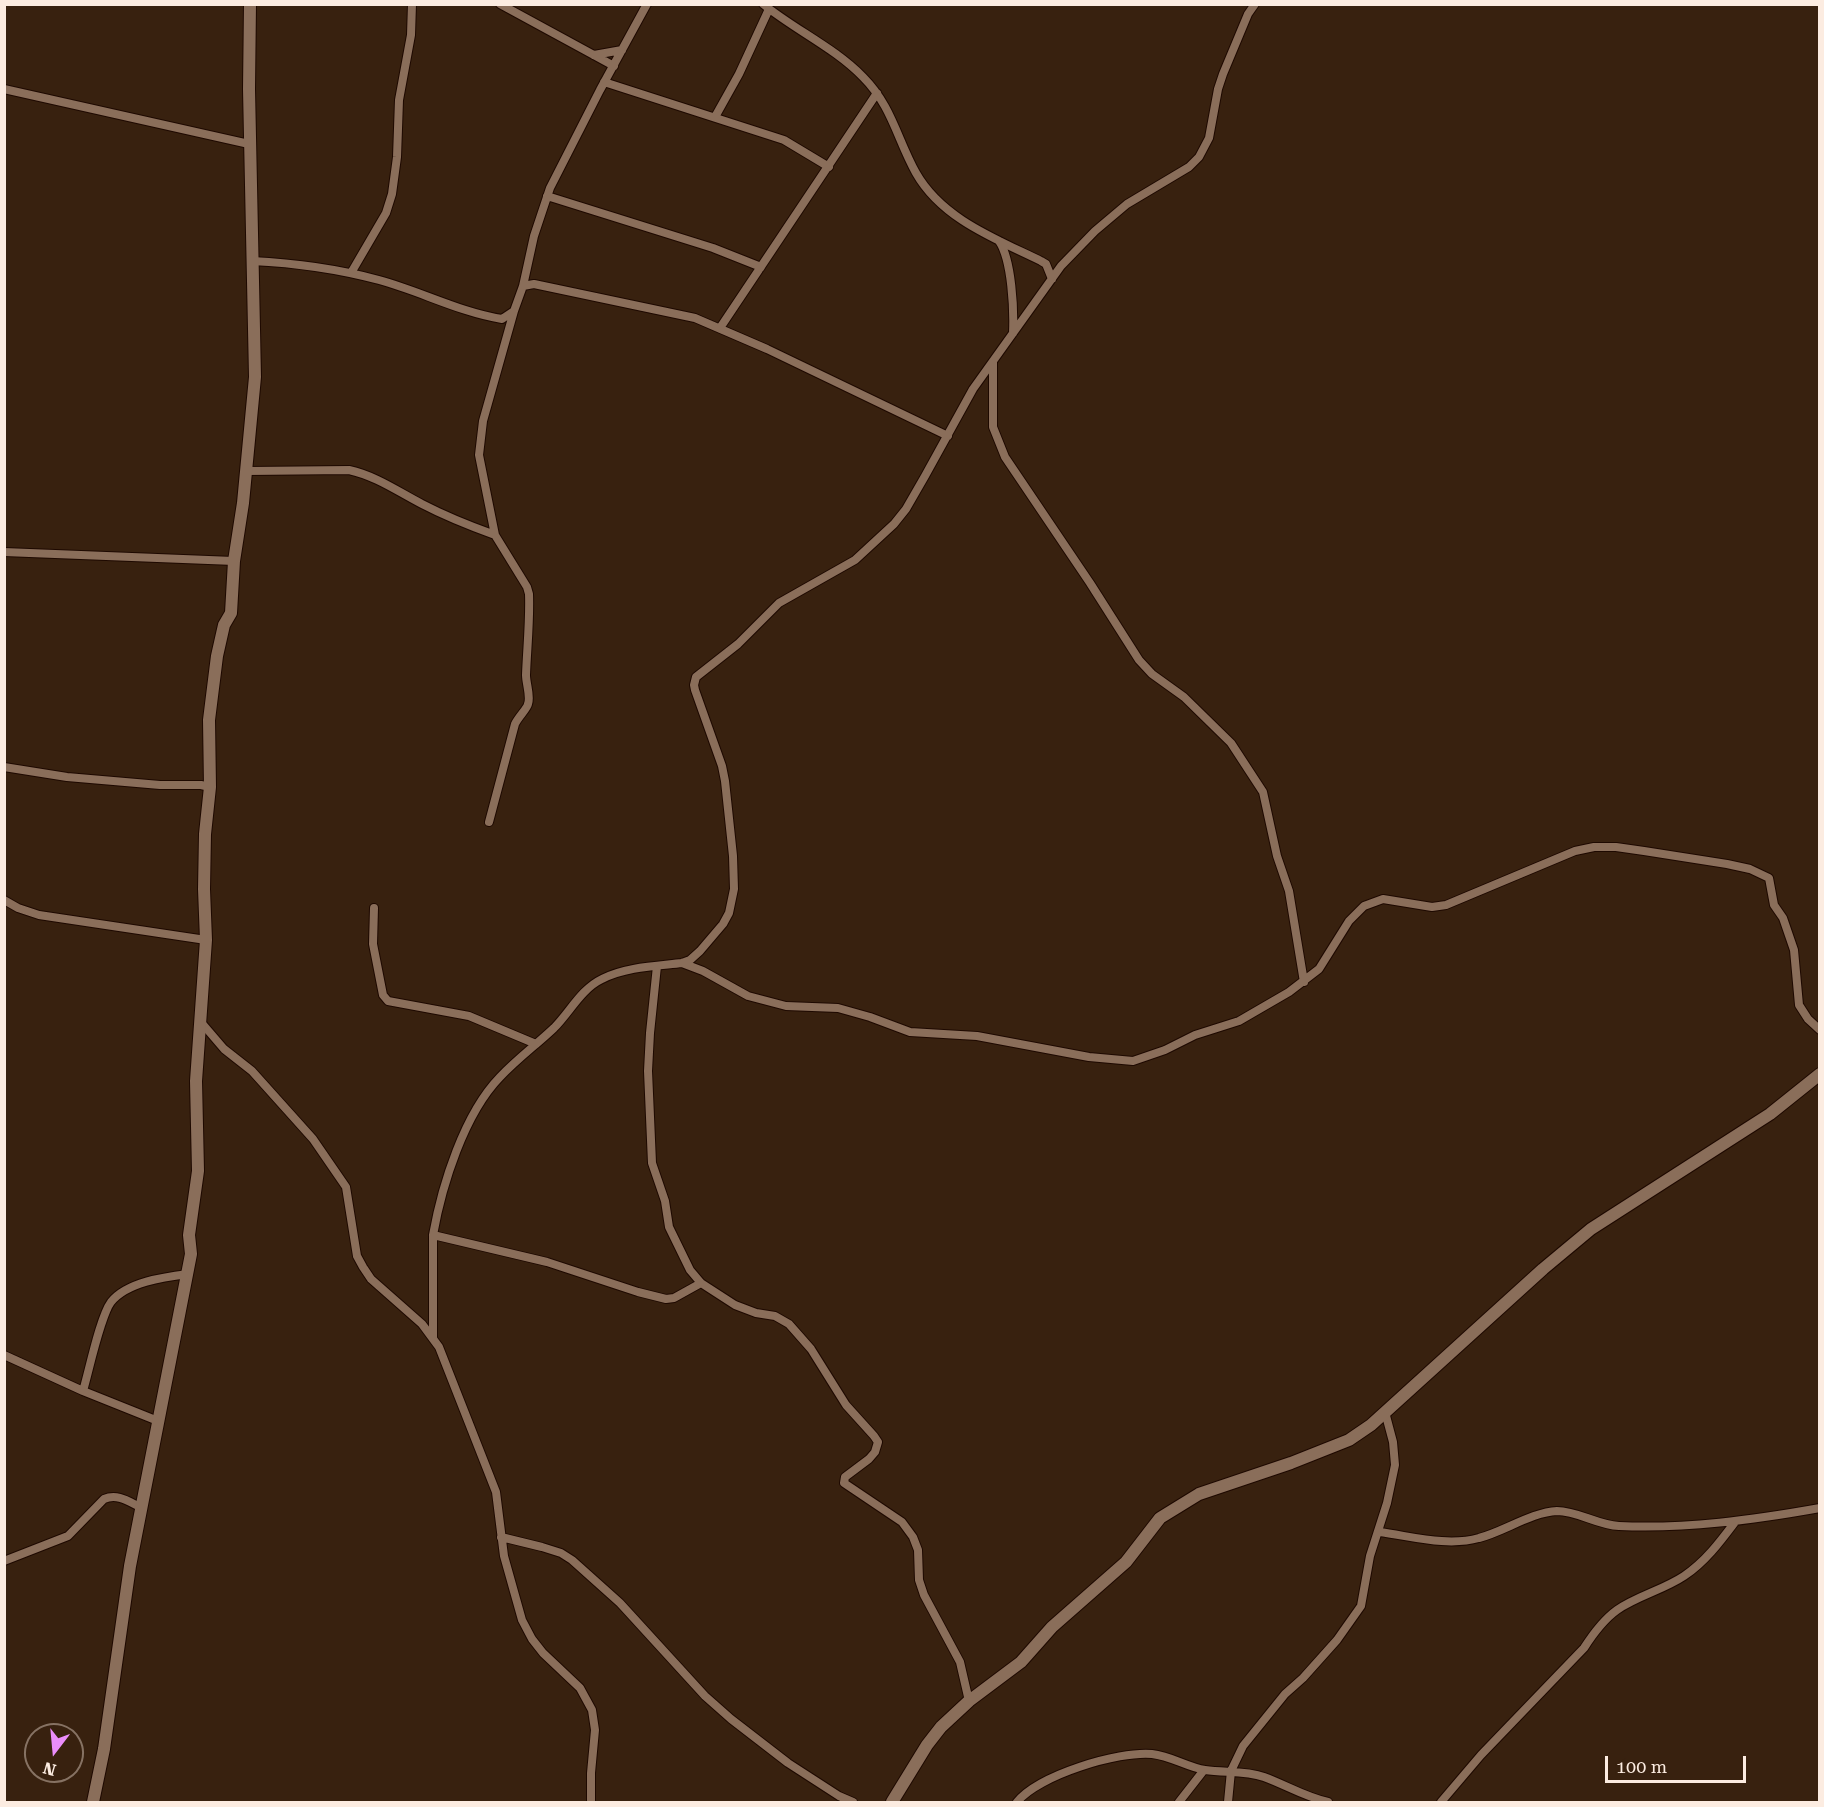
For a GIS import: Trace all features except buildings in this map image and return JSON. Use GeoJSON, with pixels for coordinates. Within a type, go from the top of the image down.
{"type":"FeatureCollection","features":[{"type":"Feature","properties":{"kind":"street"},"geometry":{"type":"LineString","coordinates":[[93,1803],[104,1749],[130,1566],[191,1254],[189,1235],[198,1171],[196,1082],[206,940],[204,889],[205,834],[210,788],[209,720],[217,656],[224,625],[231,613],[234,561],[247,471],[255,377],[249,144],[250,4]]}},
{"type":"Feature","properties":{"kind":"street"},"geometry":{"type":"LineString","coordinates":[[351,273],[386,213],[392,194],[397,157],[398,114],[411,35],[412,4]]}},
{"type":"Feature","properties":{"kind":"street"},"geometry":{"type":"LineString","coordinates":[[500,4],[614,66]]}},
{"type":"Feature","properties":{"kind":"street"},"geometry":{"type":"LineString","coordinates":[[489,822],[515,724],[529,701],[526,674],[529,649],[529,594],[495,535],[491,507],[482,475],[479,455],[480,441],[514,310],[523,286],[534,236],[547,196],[604,82],[647,4]]}},
{"type":"Feature","properties":{"kind":"street"},"geometry":{"type":"LineString","coordinates":[[433,1338],[433,1235],[453,1164],[470,1123],[499,1078],[560,1021],[581,996],[602,979],[623,972],[690,960],[723,924],[729,913],[734,889],[733,856],[725,781],[722,766],[695,690],[696,677],[738,644],[779,603],[847,565],[883,536],[906,509],[973,389],[1061,266],[1095,231],[1127,204],[1188,167],[1199,157],[1209,138],[1223,74],[1248,14],[1255,4]]}},
{"type":"Feature","properties":{"kind":"street"},"geometry":{"type":"LineString","coordinates":[[715,117],[739,74],[766,7],[848,63],[877,93],[894,120],[916,173],[941,203],[965,222],[999,241],[1046,264],[1061,266]]}},
{"type":"Feature","properties":{"kind":"street"},"geometry":{"type":"LineString","coordinates":[[594,55],[622,50]]}},
{"type":"Feature","properties":{"kind":"street"},"geometry":{"type":"LineString","coordinates":[[604,82],[784,140],[829,167]]}},
{"type":"Feature","properties":{"kind":"street"},"geometry":{"type":"LineString","coordinates":[[4,89],[249,144]]}},
{"type":"Feature","properties":{"kind":"street"},"geometry":{"type":"LineString","coordinates":[[720,328],[877,93]]}},
{"type":"Feature","properties":{"kind":"street"},"geometry":{"type":"LineString","coordinates":[[547,196],[713,248],[761,267]]}},
{"type":"Feature","properties":{"kind":"street"},"geometry":{"type":"LineString","coordinates":[[999,241],[1006,255],[1013,333]]}},
{"type":"Feature","properties":{"kind":"street"},"geometry":{"type":"LineString","coordinates":[[252,261],[351,273],[381,280],[494,318],[502,319],[514,310]]}},
{"type":"Feature","properties":{"kind":"street"},"geometry":{"type":"LineString","coordinates":[[1046,264],[1052,279]]}},
{"type":"Feature","properties":{"kind":"street"},"geometry":{"type":"LineString","coordinates":[[523,286],[534,284],[567,290],[695,318],[767,349],[948,436]]}},
{"type":"Feature","properties":{"kind":"street"},"geometry":{"type":"LineString","coordinates":[[993,362],[993,427],[1005,457],[1090,583],[1138,660],[1152,674],[1184,697],[1231,743],[1263,792],[1277,856],[1289,891],[1304,982]]}},
{"type":"Feature","properties":{"kind":"street"},"geometry":{"type":"LineString","coordinates":[[247,471],[349,470],[362,473],[377,478],[424,505],[469,526],[495,535]]}},
{"type":"Feature","properties":{"kind":"street"},"geometry":{"type":"LineString","coordinates":[[4,552],[234,561]]}},
{"type":"Feature","properties":{"kind":"street"},"geometry":{"type":"LineString","coordinates":[[4,767],[67,777],[160,785],[201,785],[210,788]]}},
{"type":"Feature","properties":{"kind":"street"},"geometry":{"type":"LineString","coordinates":[[682,963],[703,971],[748,996],[786,1006],[838,1008],[917,1033],[977,1036],[1072,1054],[1133,1061],[1165,1050],[1194,1035],[1239,1021],[1304,982],[1319,969],[1348,921],[1364,906],[1383,899],[1432,907],[1446,904],[1575,852],[1594,847],[1616,847],[1727,864],[1750,869],[1769,878],[1774,905],[1784,918],[1792,942],[1799,1005],[1808,1019],[1820,1030]]}},
{"type":"Feature","properties":{"kind":"street"},"geometry":{"type":"LineString","coordinates":[[4,900],[18,908],[39,915],[206,940]]}},
{"type":"Feature","properties":{"kind":"street"},"geometry":{"type":"LineString","coordinates":[[374,908],[373,944],[383,995],[388,1001],[469,1016],[536,1044]]}},
{"type":"Feature","properties":{"kind":"street"},"geometry":{"type":"LineString","coordinates":[[700,951],[703,971]]}},
{"type":"Feature","properties":{"kind":"street"},"geometry":{"type":"LineString","coordinates":[[657,966],[648,1054],[652,1163],[665,1202],[669,1227],[690,1270],[701,1283],[735,1305],[756,1313],[775,1316],[789,1324],[811,1349],[846,1406],[878,1442],[875,1452],[845,1477],[844,1484],[902,1522],[913,1537],[918,1550],[919,1580],[960,1662],[969,1701]]}},
{"type":"Feature","properties":{"kind":"street"},"geometry":{"type":"LineString","coordinates":[[200,1021],[224,1048],[252,1071],[313,1139],[346,1187],[357,1256],[363,1267],[371,1279],[414,1317],[439,1347],[496,1491],[501,1538],[522,1620],[543,1653],[580,1688],[592,1710],[596,1730],[591,1773],[591,1803]]}},
{"type":"Feature","properties":{"kind":"street"},"geometry":{"type":"LineString","coordinates":[[892,1803],[927,1745],[941,1727],[969,1701],[1021,1662],[1052,1626],[1126,1562],[1160,1518],[1198,1494],[1291,1463],[1349,1440],[1385,1412],[1543,1269],[1591,1229],[1770,1114],[1820,1074]]}},
{"type":"Feature","properties":{"kind":"street"},"geometry":{"type":"LineString","coordinates":[[433,1235],[547,1262],[666,1299],[674,1298],[701,1283]]}},
{"type":"Feature","properties":{"kind":"street"},"geometry":{"type":"LineString","coordinates":[[83,1391],[103,1319],[111,1303],[121,1294],[154,1278],[188,1274]]}},
{"type":"Feature","properties":{"kind":"street"},"geometry":{"type":"LineString","coordinates":[[4,1355],[83,1391],[158,1420]]}},
{"type":"Feature","properties":{"kind":"street"},"geometry":{"type":"LineString","coordinates":[[1228,1803],[1231,1771],[1243,1746],[1272,1708],[1323,1657],[1353,1620],[1361,1605],[1370,1556],[1379,1532],[1395,1464],[1393,1442],[1385,1412]]}},
{"type":"Feature","properties":{"kind":"street"},"geometry":{"type":"LineString","coordinates":[[4,1561],[68,1536],[104,1499],[109,1497],[124,1499],[142,1508]]}},
{"type":"Feature","properties":{"kind":"street"},"geometry":{"type":"LineString","coordinates":[[1379,1532],[1436,1540],[1468,1541],[1553,1511],[1570,1512],[1599,1523],[1615,1526],[1735,1522],[1820,1508]]}},
{"type":"Feature","properties":{"kind":"street"},"geometry":{"type":"LineString","coordinates":[[1441,1803],[1481,1755],[1584,1648],[1594,1632],[1609,1616],[1620,1608],[1686,1575],[1717,1546],[1735,1522]]}},
{"type":"Feature","properties":{"kind":"street"},"geometry":{"type":"LineString","coordinates":[[501,1538],[542,1546],[572,1560],[620,1603],[705,1696],[731,1719],[788,1763],[838,1796],[853,1803]]}},
{"type":"Feature","properties":{"kind":"street"},"geometry":{"type":"LineString","coordinates":[[1017,1803],[1032,1788],[1053,1777],[1132,1754],[1151,1754],[1171,1758],[1204,1770],[1263,1776],[1298,1793],[1328,1803]]}},
{"type":"Feature","properties":{"kind":"street"},"geometry":{"type":"LineString","coordinates":[[1179,1803],[1204,1770]]}}]}
